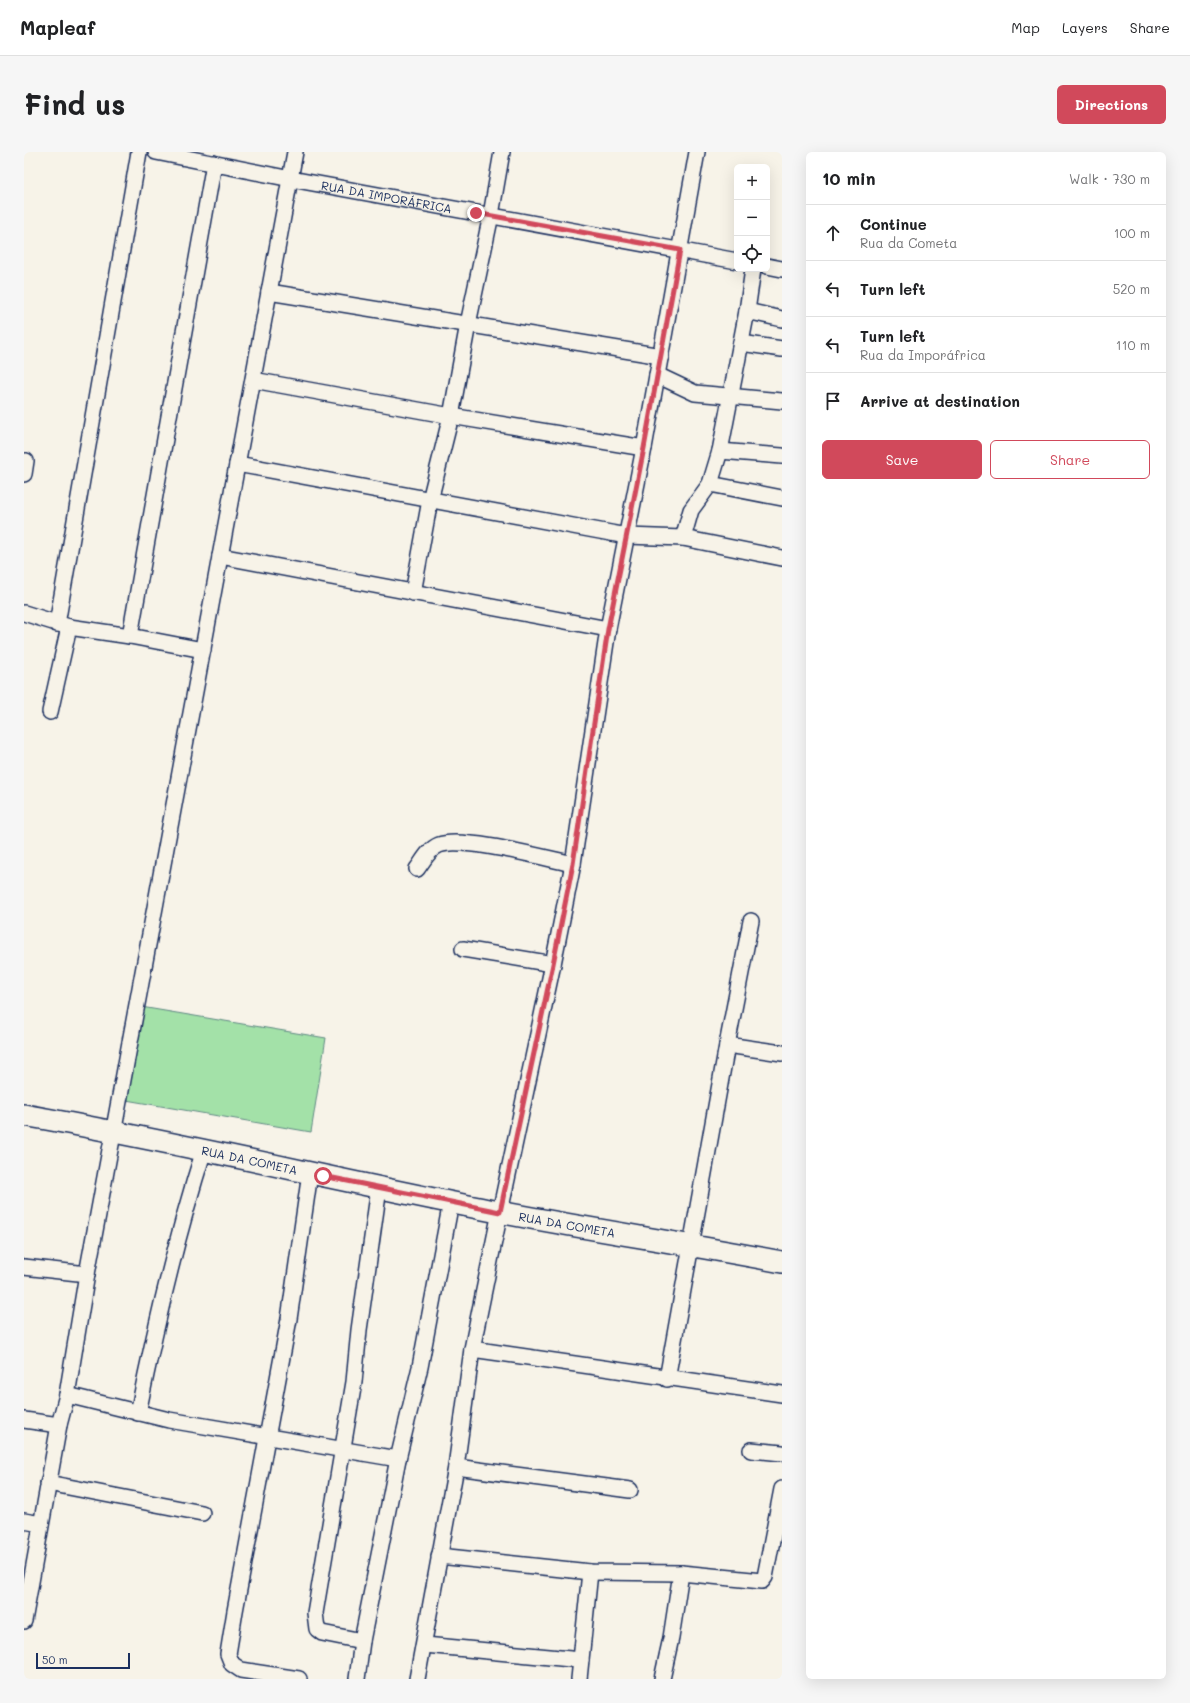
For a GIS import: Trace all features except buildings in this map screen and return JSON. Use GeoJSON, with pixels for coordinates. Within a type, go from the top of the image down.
{"type":"FeatureCollection","features":[{"type":"Feature","properties":{"kind":"street"},"geometry":{"type":"LineString","coordinates":[[50,712],[139,152]]}},
{"type":"Feature","properties":{"kind":"street","name":"RUA DA IMPORÁFRICA"},"geometry":{"type":"LineString","coordinates":[[156,152],[291,179],[734,260]]}},
{"type":"Feature","properties":{"kind":"street"},"geometry":{"type":"LineString","coordinates":[[24,1621],[59,1425],[68,1395],[87,1274],[113,1131],[295,152]]}},
{"type":"Feature","properties":{"kind":"street"},"geometry":{"type":"LineString","coordinates":[[413,593],[430,500],[451,416],[468,324],[492,215],[502,152]]}},
{"type":"Feature","properties":{"kind":"street"},"geometry":{"type":"LineString","coordinates":[[418,1679],[425,1645],[438,1556],[456,1467],[472,1349],[573,864],[608,629],[644,448],[697,152]]}},
{"type":"Feature","properties":{"kind":"street"},"geometry":{"type":"LineString","coordinates":[[130,636],[214,163]]}},
{"type":"Feature","properties":{"kind":"street"},"geometry":{"type":"LineString","coordinates":[[770,267],[782,269]]}},
{"type":"Feature","properties":{"kind":"street"},"geometry":{"type":"LineString","coordinates":[[683,538],[691,510],[710,484],[720,451],[741,344],[753,272]]}},
{"type":"Feature","properties":{"kind":"street"},"geometry":{"type":"LineString","coordinates":[[270,292],[661,356]]}},
{"type":"Feature","properties":{"kind":"street"},"geometry":{"type":"LineString","coordinates":[[747,311],[782,319]]}},
{"type":"Feature","properties":{"kind":"street"},"geometry":{"type":"LineString","coordinates":[[741,344],[782,349]]}},
{"type":"Feature","properties":{"kind":"street"},"geometry":{"type":"LineString","coordinates":[[657,375],[695,393],[782,400]]}},
{"type":"Feature","properties":{"kind":"street"},"geometry":{"type":"LineString","coordinates":[[253,380],[451,416],[644,448]]}},
{"type":"Feature","properties":{"kind":"street"},"geometry":{"type":"LineString","coordinates":[[720,451],[782,456]]}},
{"type":"Feature","properties":{"kind":"street"},"geometry":{"type":"LineString","coordinates":[[237,464],[627,536],[683,538],[782,558]]}},
{"type":"Feature","properties":{"kind":"street"},"geometry":{"type":"LineString","coordinates":[[710,484],[782,498]]}},
{"type":"Feature","properties":{"kind":"street"},"geometry":{"type":"LineString","coordinates":[[220,556],[608,629]]}},
{"type":"Feature","properties":{"kind":"street"},"geometry":{"type":"LineString","coordinates":[[24,613],[63,626],[130,636],[203,650]]}},
{"type":"Feature","properties":{"kind":"street"},"geometry":{"type":"LineString","coordinates":[[417,869],[428,853],[438,845],[453,841],[477,844],[573,864]]}},
{"type":"Feature","properties":{"kind":"street"},"geometry":{"type":"LineString","coordinates":[[667,1379],[727,1045],[751,921]]}},
{"type":"Feature","properties":{"kind":"street"},"geometry":{"type":"LineString","coordinates":[[463,949],[553,964]]}},
{"type":"Feature","properties":{"kind":"street"},"geometry":{"type":"LineString","coordinates":[[727,1045],[782,1053]]}},
{"type":"Feature","properties":{"kind":"street","name":"RUA DA COMETA"},"geometry":{"type":"LineString","coordinates":[[24,1115],[113,1131],[379,1188],[500,1212],[691,1244],[782,1262]]}},
{"type":"Feature","properties":{"kind":"street"},"geometry":{"type":"LineString","coordinates":[[138,1413],[174,1249],[204,1150]]}},
{"type":"Feature","properties":{"kind":"street"},"geometry":{"type":"LineString","coordinates":[[299,1679],[241,1670],[232,1664],[228,1654],[289,1319],[310,1173]]}},
{"type":"Feature","properties":{"kind":"street"},"geometry":{"type":"LineString","coordinates":[[362,1641],[322,1633],[317,1629],[315,1621],[354,1382],[359,1330],[379,1188]]}},
{"type":"Feature","properties":{"kind":"street"},"geometry":{"type":"LineString","coordinates":[[357,1679],[362,1641],[398,1459],[420,1367],[451,1202]]}},
{"type":"Feature","properties":{"kind":"street"},"geometry":{"type":"LineString","coordinates":[[24,1267],[87,1274]]}},
{"type":"Feature","properties":{"kind":"street"},"geometry":{"type":"LineString","coordinates":[[472,1349],[667,1379],[782,1394]]}},
{"type":"Feature","properties":{"kind":"street"},"geometry":{"type":"LineString","coordinates":[[68,1395],[138,1413],[398,1459]]}},
{"type":"Feature","properties":{"kind":"street"},"geometry":{"type":"LineString","coordinates":[[24,1420],[59,1425]]}},
{"type":"Feature","properties":{"kind":"street"},"geometry":{"type":"LineString","coordinates":[[751,1450],[782,1453]]}},
{"type":"Feature","properties":{"kind":"street"},"geometry":{"type":"LineString","coordinates":[[456,1467],[630,1490]]}},
{"type":"Feature","properties":{"kind":"street"},"geometry":{"type":"LineString","coordinates":[[48,1483],[202,1513]]}},
{"type":"Feature","properties":{"kind":"street"},"geometry":{"type":"LineString","coordinates":[[438,1556],[590,1572],[681,1573],[762,1581],[765,1577],[782,1489]]}},
{"type":"Feature","properties":{"kind":"street"},"geometry":{"type":"LineString","coordinates":[[24,1521],[41,1524]]}},
{"type":"Feature","properties":{"kind":"street"},"geometry":{"type":"LineString","coordinates":[[579,1679],[590,1572]]}},
{"type":"Feature","properties":{"kind":"street"},"geometry":{"type":"LineString","coordinates":[[662,1679],[681,1573]]}},
{"type":"Feature","properties":{"kind":"street"},"geometry":{"type":"LineString","coordinates":[[425,1645],[581,1660]]}},
{"type":"Feature","properties":{"kind":"green space"},"geometry":{"type":"Polygon","coordinates":[[[141,1007],[326,1038],[311,1132],[126,1100],[141,1007]]]}},
{"type":"Feature","properties":{"kind":"route"},"geometry":{"type":"LineString","coordinates":[[323,1176],[500,1212],[573,864],[608,629],[644,448],[680,250],[476,213]]}}]}
